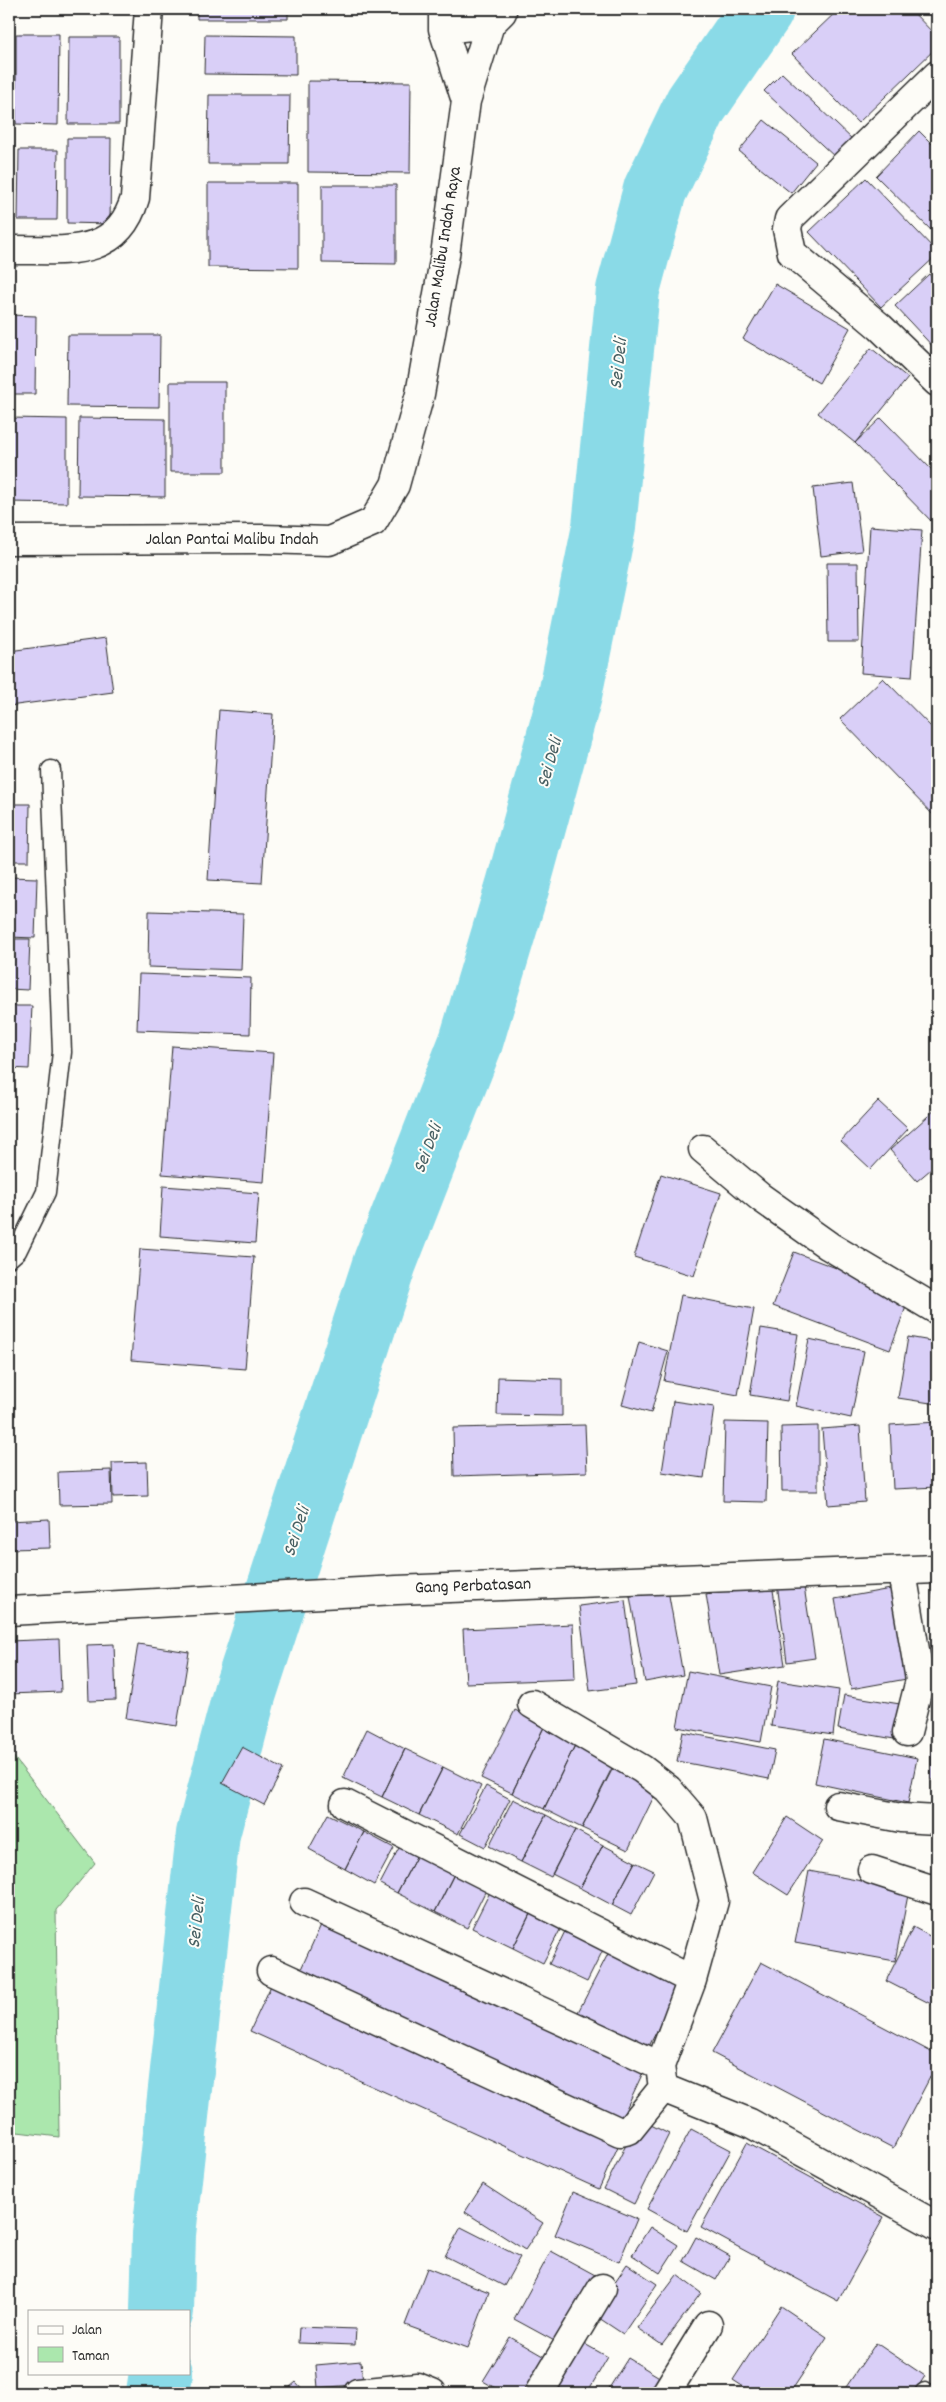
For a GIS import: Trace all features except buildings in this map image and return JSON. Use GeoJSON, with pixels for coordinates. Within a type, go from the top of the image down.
{"type":"FeatureCollection","features":[{"type":"Feature","properties":{"kind":"street"},"geometry":{"type":"LineString","coordinates":[[9,250],[86,249],[116,233],[126,222],[135,198],[149,9]]}},
{"type":"Feature","properties":{"kind":"street"},"geometry":{"type":"LineString","coordinates":[[442,19],[495,14]]}},
{"type":"Feature","properties":{"kind":"street","name":"Jalan Malibu Indah Raya"},"geometry":{"type":"LineString","coordinates":[[420,394],[445,255],[466,101],[495,14]]}},
{"type":"Feature","properties":{"kind":"street","name":"Jalan Malibu Indah Raya"},"geometry":{"type":"LineString","coordinates":[[442,19],[466,101]]}},
{"type":"Feature","properties":{"kind":"street"},"geometry":{"type":"LineString","coordinates":[[937,75],[789,219],[787,229],[792,253],[880,327],[937,382]]}},
{"type":"Feature","properties":{"kind":"street","name":"Jalan Pantai Malibu Indah"},"geometry":{"type":"LineString","coordinates":[[9,540],[264,539],[330,541],[373,522],[395,485],[420,394]]}},
{"type":"Feature","properties":{"kind":"street"},"geometry":{"type":"LineString","coordinates":[[702,1149],[760,1197],[829,1246],[937,1310]]}},
{"type":"Feature","properties":{"kind":"street","name":"Gang Perbatasan"},"geometry":{"type":"LineString","coordinates":[[9,1611],[398,1590],[902,1572],[937,1569]]}},
{"type":"Feature","properties":{"kind":"street"},"geometry":{"type":"LineString","coordinates":[[902,1572],[920,1680],[907,1732]]}},
{"type":"Feature","properties":{"kind":"street"},"geometry":{"type":"LineString","coordinates":[[271,1971],[620,2132],[629,2130],[662,2077],[714,1901],[693,1818],[668,1789],[642,1769],[532,1704]]}},
{"type":"Feature","properties":{"kind":"street"},"geometry":{"type":"LineString","coordinates":[[345,1804],[692,1980]]}},
{"type":"Feature","properties":{"kind":"street"},"geometry":{"type":"LineString","coordinates":[[838,1806],[901,1818],[937,1820]]}},
{"type":"Feature","properties":{"kind":"street"},"geometry":{"type":"LineString","coordinates":[[872,1870],[937,1891]]}},
{"type":"Feature","properties":{"kind":"street"},"geometry":{"type":"LineString","coordinates":[[304,1902],[662,2077],[937,2226]]}},
{"type":"Feature","properties":{"kind":"street"},"geometry":{"type":"LineString","coordinates":[[539,2393],[602,2288]]}},
{"type":"Feature","properties":{"kind":"street"},"geometry":{"type":"LineString","coordinates":[[666,2393],[708,2326]]}},
{"type":"Feature","properties":{"kind":"street"},"geometry":{"type":"LineString","coordinates":[[358,2393],[418,2388],[432,2393]]}},
{"type":"Feature","properties":{"kind":"lane"},"geometry":{"type":"LineString","coordinates":[[9,1258],[17,1251],[46,1192],[62,1052],[51,770]]}},
{"type":"Feature","properties":{"kind":"green space"},"geometry":{"type":"Polygon","coordinates":[[[9,1751],[95,1863],[56,1910],[59,2137],[9,2131],[9,1751]]]}},
{"type":"Feature","properties":{"kind":"waterway","name":"Sei Deli"},"geometry":{"type":"LineString","coordinates":[[162,2310],[164,2234],[208,1834],[245,1692],[385,1262],[471,1042],[518,885],[570,695],[604,527],[628,290],[655,190],[696,105],[762,9]]}},
{"type":"Feature","properties":{"kind":"waterway","name":"Sei Deli"},"geometry":{"type":"LineString","coordinates":[[158,2393],[161,2374]]}}]}
